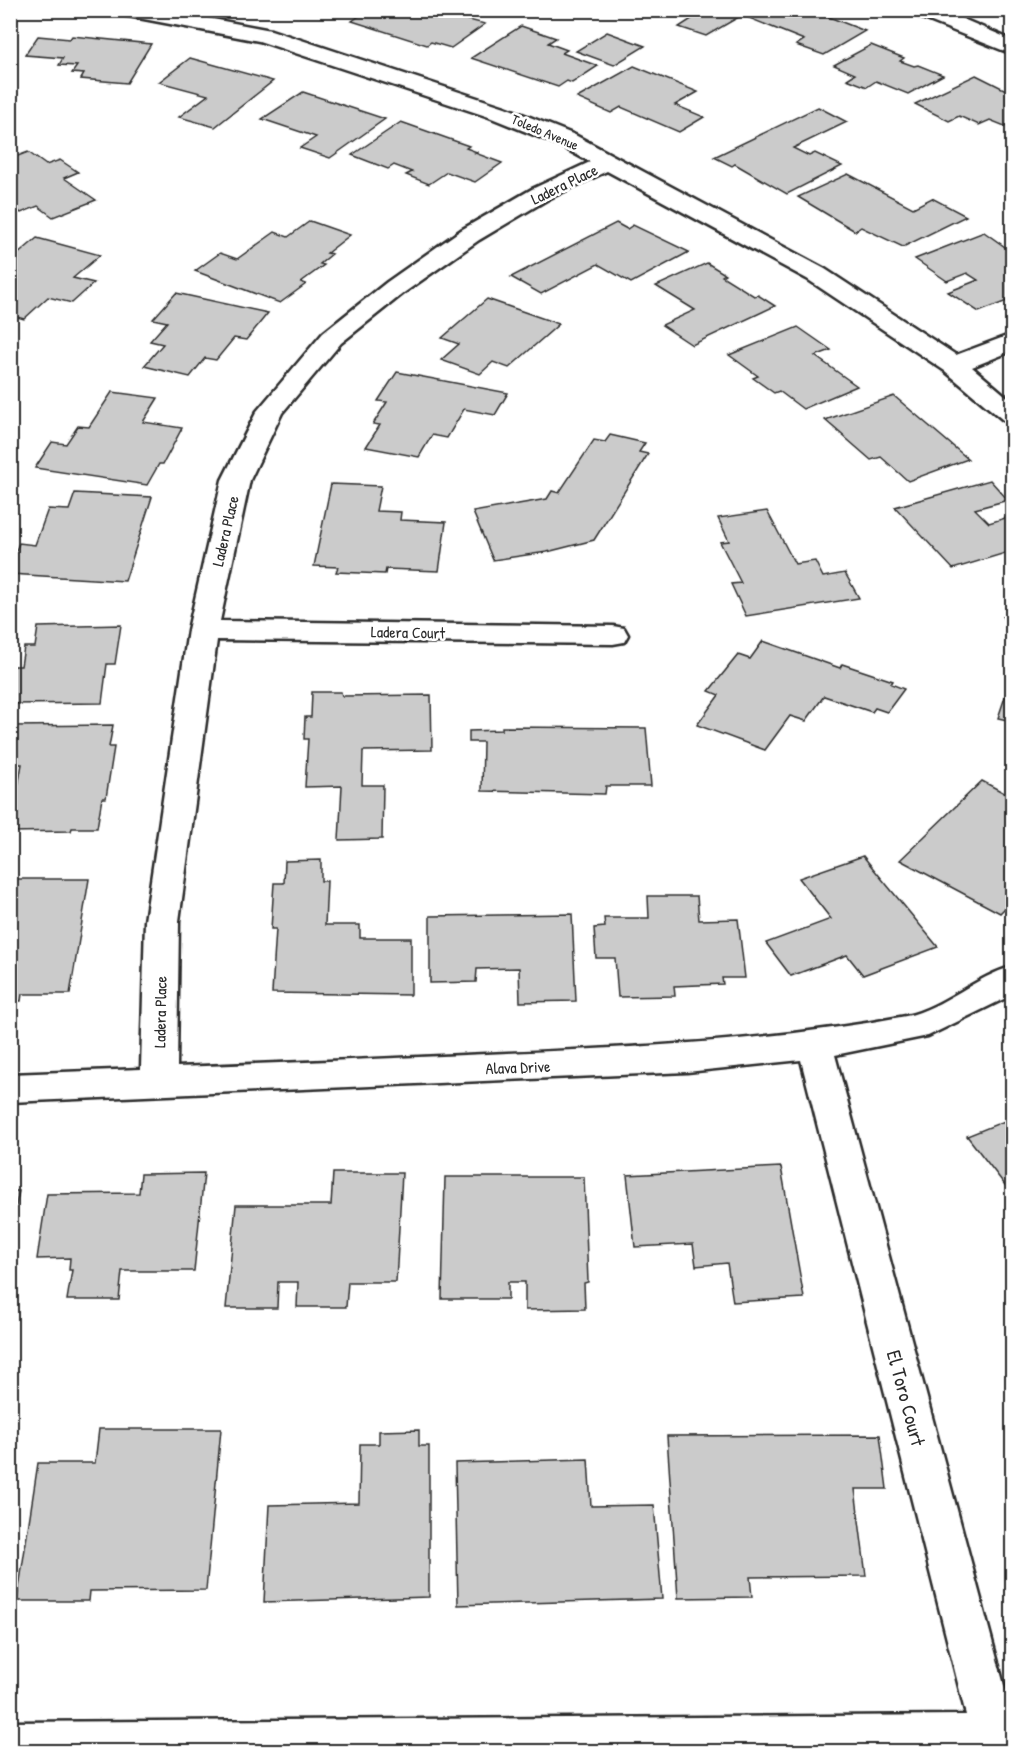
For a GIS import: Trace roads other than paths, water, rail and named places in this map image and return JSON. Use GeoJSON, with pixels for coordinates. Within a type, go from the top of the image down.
{"type":"FeatureCollection","features":[{"type":"Feature","properties":{"kind":"street","name":"Toledo Avenue"},"geometry":{"type":"LineString","coordinates":[[128,10],[263,35],[497,112],[567,140],[610,161],[816,274],[954,365]]}},
{"type":"Feature","properties":{"kind":"street"},"geometry":{"type":"LineString","coordinates":[[922,10],[1012,48]]}},
{"type":"Feature","properties":{"kind":"street","name":"Ladera Place"},"geometry":{"type":"LineString","coordinates":[[159,1082],[162,921],[203,630],[236,480],[270,411],[332,338],[396,287],[470,235],[540,194],[610,161]]}},
{"type":"Feature","properties":{"kind":"street"},"geometry":{"type":"LineString","coordinates":[[1012,342],[954,365],[1012,414]]}},
{"type":"Feature","properties":{"kind":"street","name":"Ladera Court"},"geometry":{"type":"LineString","coordinates":[[203,630],[613,634]]}},
{"type":"Feature","properties":{"kind":"street","name":"Alava Drive"},"geometry":{"type":"LineString","coordinates":[[10,1088],[687,1059],[814,1045],[916,1027],[984,996],[1012,980]]}},
{"type":"Feature","properties":{"kind":"street","name":"El Toro Court"},"geometry":{"type":"LineString","coordinates":[[814,1045],[1001,1741]]}},
{"type":"Feature","properties":{"kind":"street"},"geometry":{"type":"LineString","coordinates":[[10,1743],[1001,1741]]}}]}
